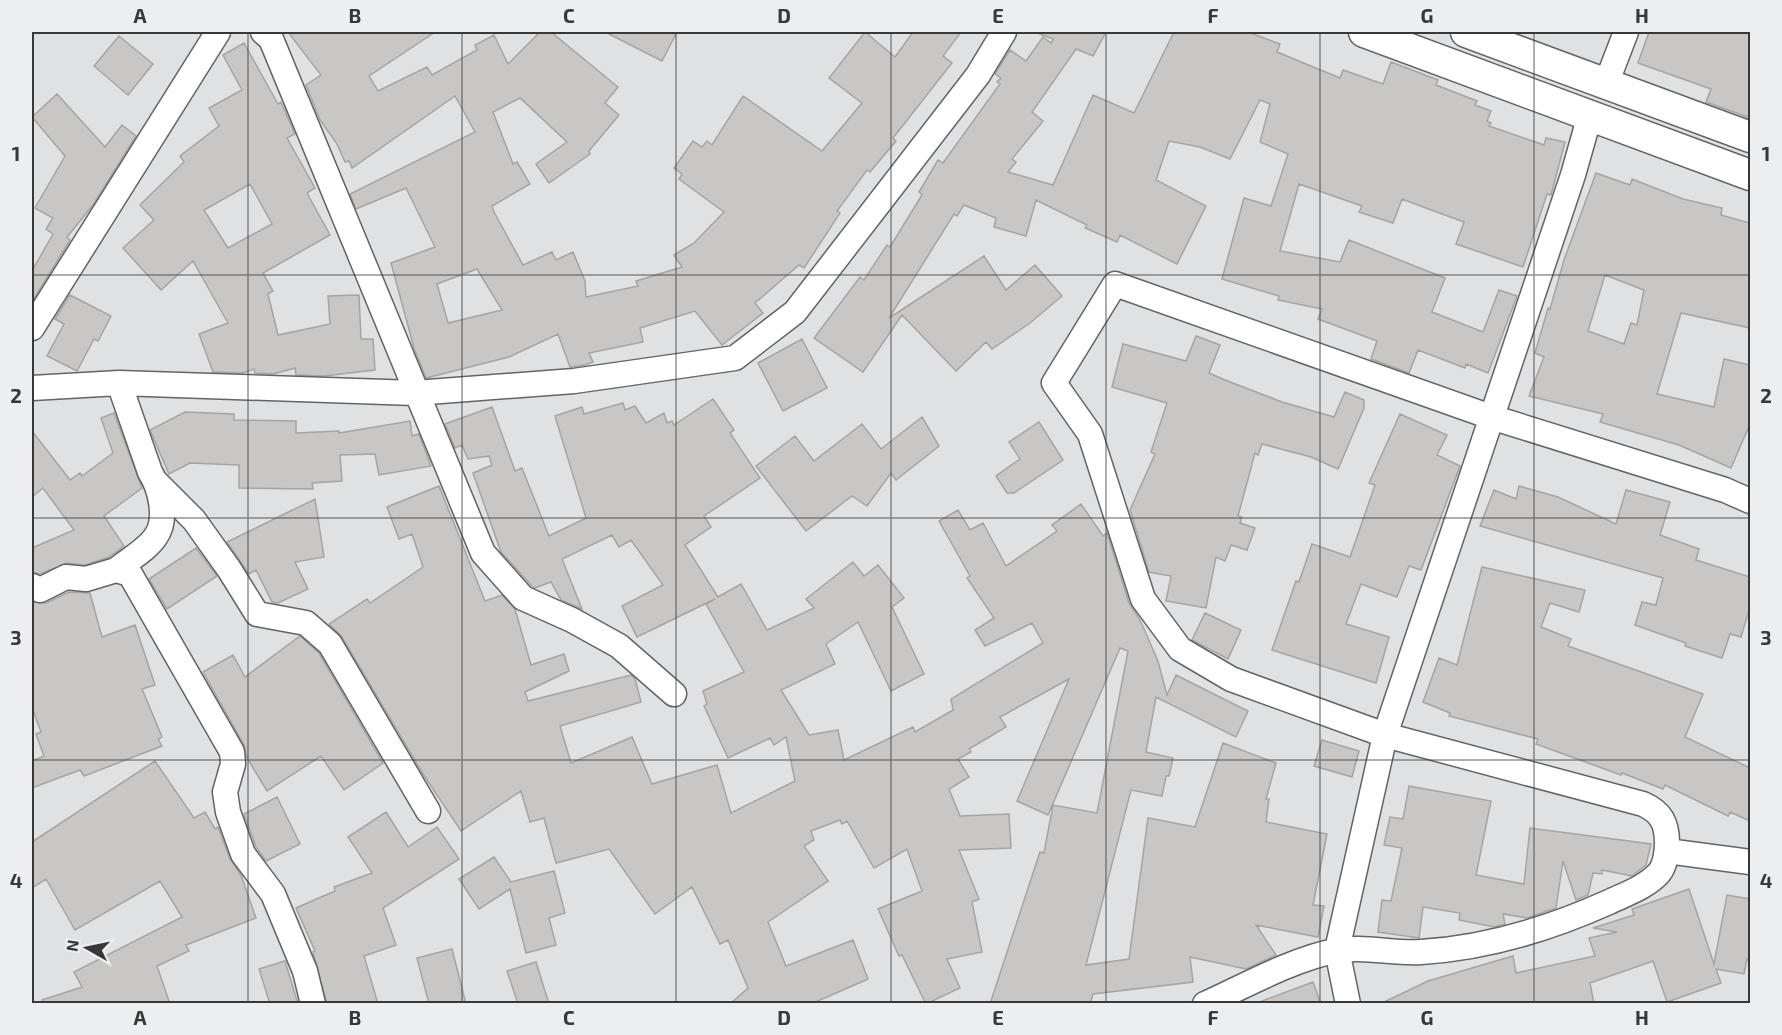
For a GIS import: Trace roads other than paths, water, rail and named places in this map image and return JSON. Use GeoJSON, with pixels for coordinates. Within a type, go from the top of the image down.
{"type":"FeatureCollection","features":[{"type":"Feature","properties":{"kind":"main road"},"geometry":{"type":"LineString","coordinates":[[1364,32],[1750,175]]}},
{"type":"Feature","properties":{"kind":"main road"},"geometry":{"type":"LineString","coordinates":[[1466,32],[1750,137]]}},
{"type":"Feature","properties":{"kind":"street"},"geometry":{"type":"LineString","coordinates":[[32,328],[218,32]]}},
{"type":"Feature","properties":{"kind":"street"},"geometry":{"type":"LineString","coordinates":[[263,32],[271,39],[335,189],[415,393],[468,513],[483,553],[523,598],[572,620],[619,646],[674,694]]}},
{"type":"Feature","properties":{"kind":"street"},"geometry":{"type":"LineString","coordinates":[[32,388],[119,383],[415,393],[574,381],[735,358],[795,312],[978,75],[1004,32]]}},
{"type":"Feature","properties":{"kind":"street"},"geometry":{"type":"LineString","coordinates":[[1606,84],[1626,32]]}},
{"type":"Feature","properties":{"kind":"street"},"geometry":{"type":"LineString","coordinates":[[1348,1004],[1337,950],[1385,735],[1574,175],[1590,115]]}},
{"type":"Feature","properties":{"kind":"street"},"geometry":{"type":"LineString","coordinates":[[1205,1004],[1301,962],[1337,950],[1421,952],[1496,942],[1561,924],[1640,888],[1660,872],[1667,851],[1667,834],[1664,819],[1655,809],[1643,804],[1385,735],[1231,679],[1180,649],[1143,599],[1090,434],[1054,383],[1115,284],[1491,417],[1725,490],[1750,501]]}},
{"type":"Feature","properties":{"kind":"street"},"geometry":{"type":"LineString","coordinates":[[119,383],[150,472],[157,483],[194,520],[230,569],[257,614],[306,623],[330,644],[428,810]]}},
{"type":"Feature","properties":{"kind":"street"},"geometry":{"type":"LineString","coordinates":[[32,585],[40,590],[66,577],[86,579],[116,570],[158,535],[162,516],[157,483]]}},
{"type":"Feature","properties":{"kind":"street"},"geometry":{"type":"LineString","coordinates":[[116,570],[130,574],[232,752],[233,764],[225,792],[228,812],[243,854],[273,894],[305,971],[313,1004]]}},
{"type":"Feature","properties":{"kind":"street"},"geometry":{"type":"LineString","coordinates":[[1667,851],[1750,862]]}}]}
